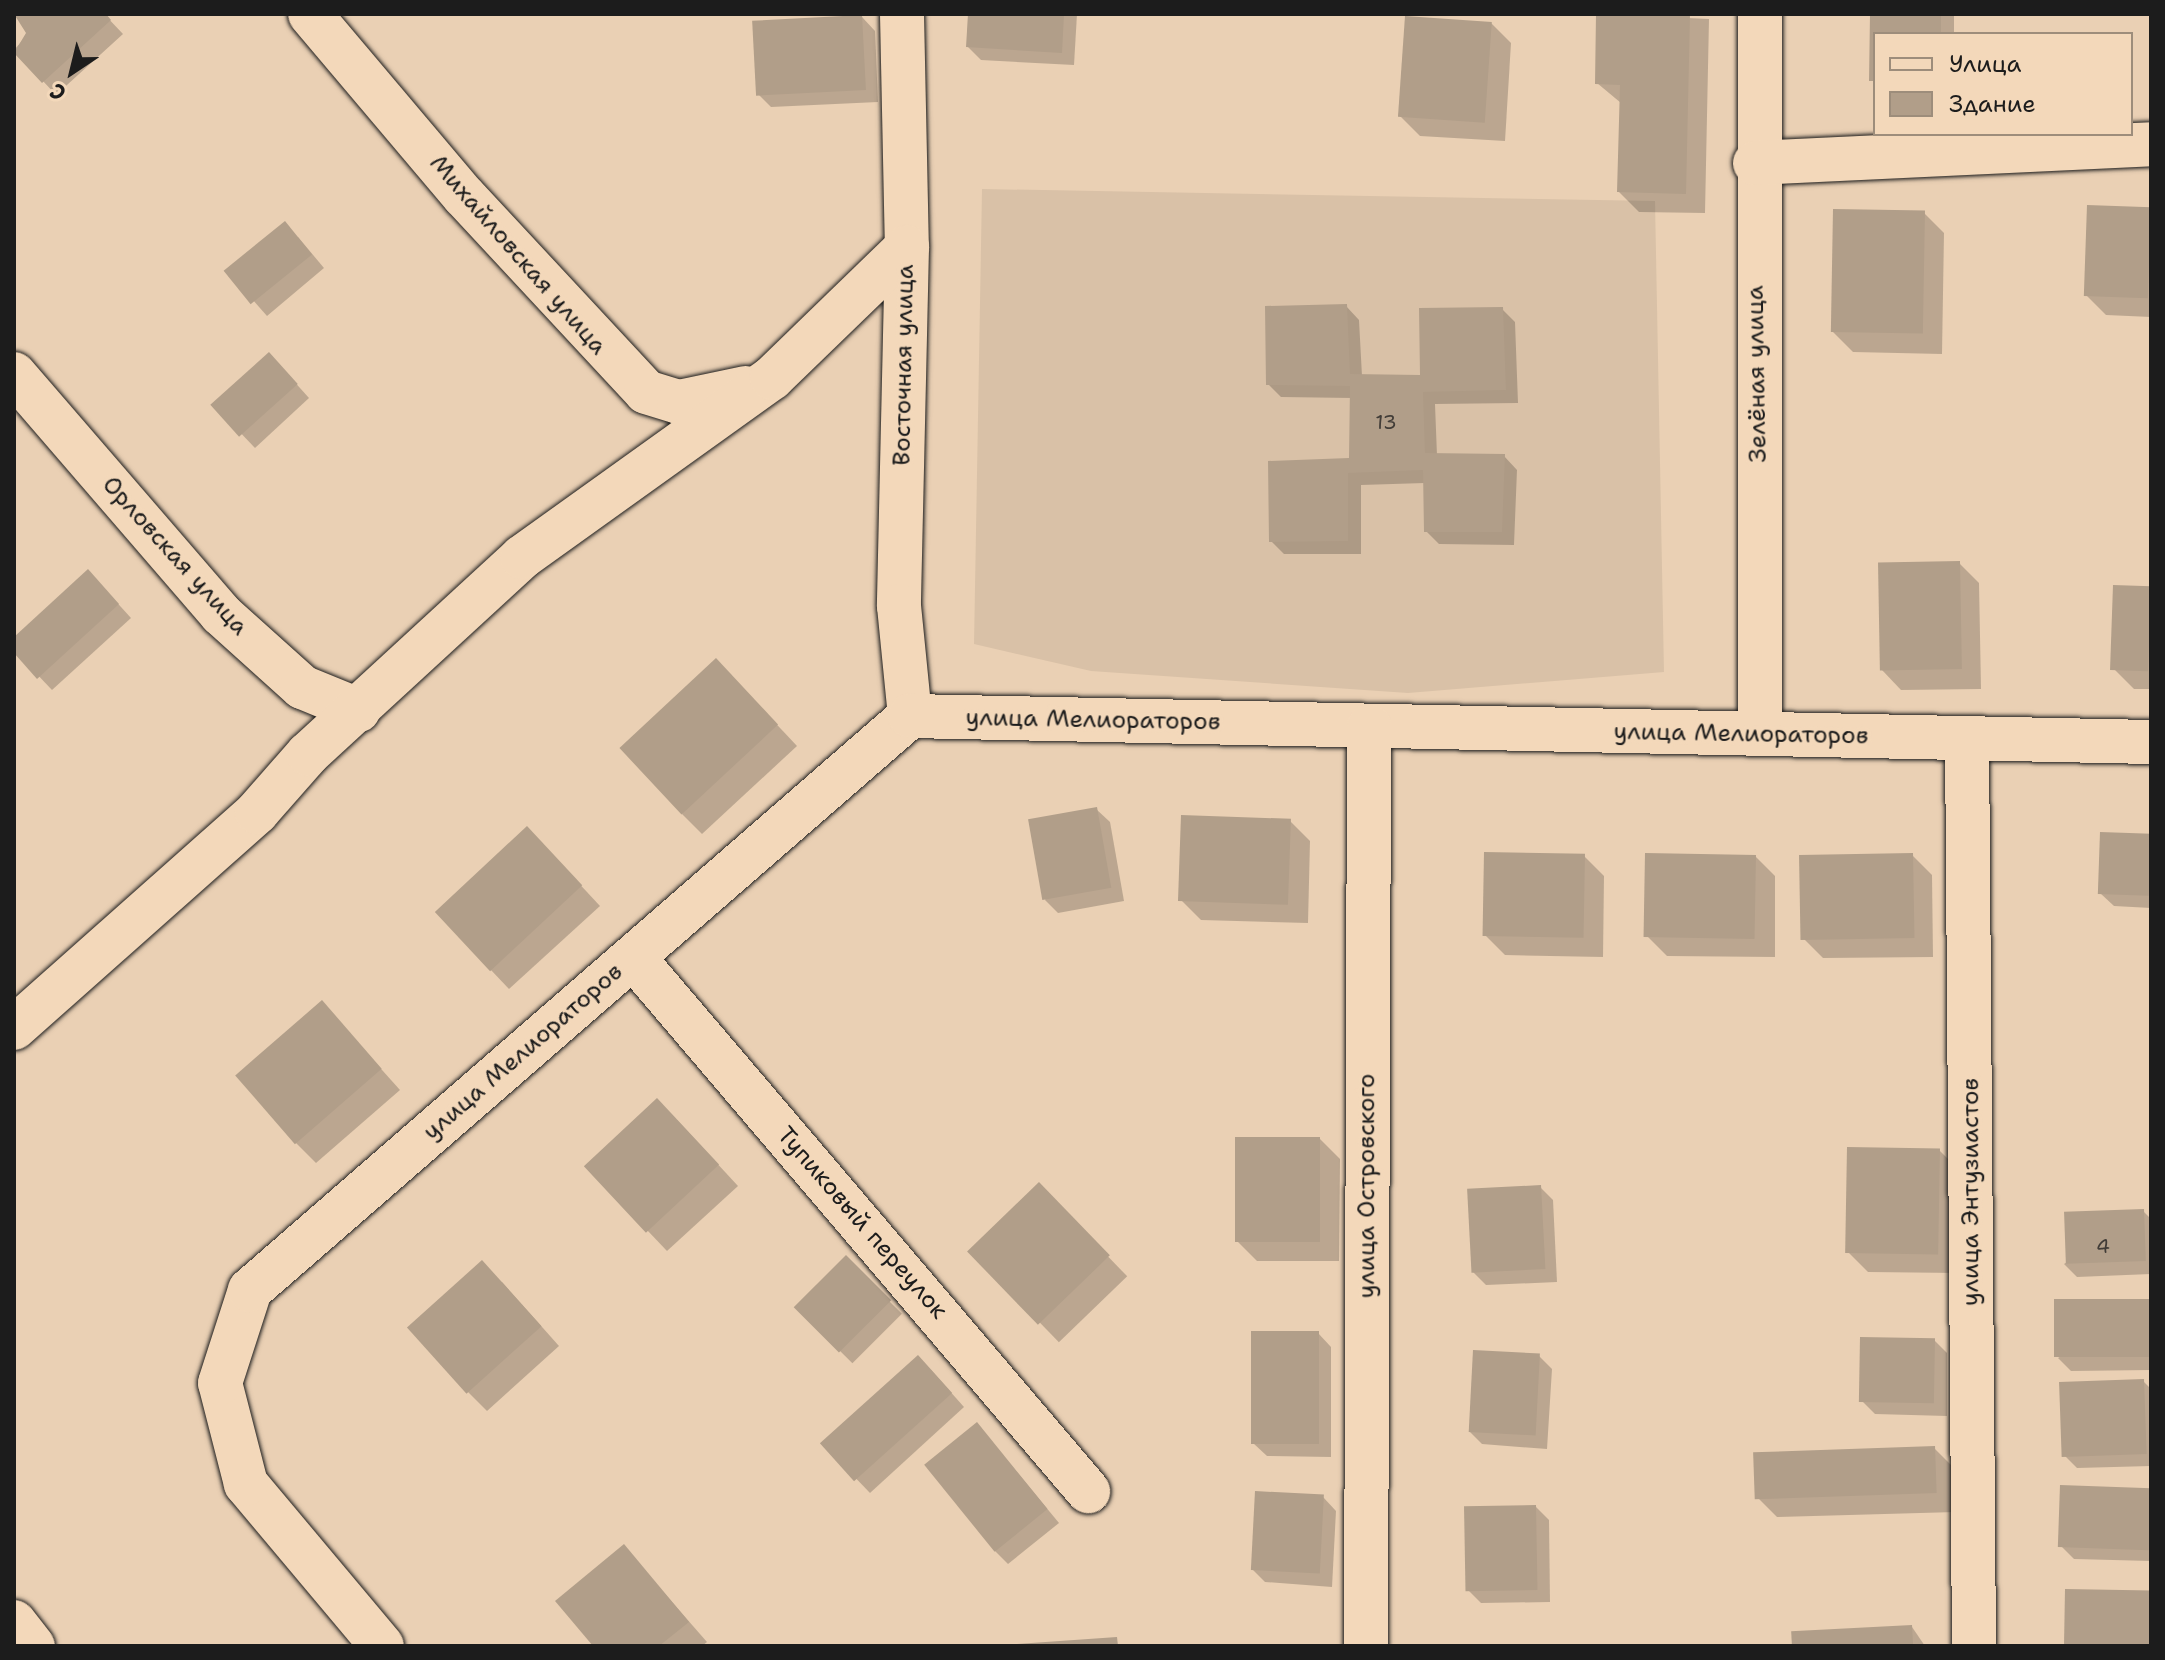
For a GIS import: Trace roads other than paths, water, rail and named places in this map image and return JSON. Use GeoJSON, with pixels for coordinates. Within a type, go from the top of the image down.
{"type":"FeatureCollection","features":[{"type":"Feature","properties":{"kind":"street","name":"Михайловская улица"},"geometry":{"type":"LineString","coordinates":[[310,14],[516,254],[646,392],[679,402],[772,378]]}},
{"type":"Feature","properties":{"kind":"street","name":"Восточная улица"},"geometry":{"type":"LineString","coordinates":[[902,14],[907,247],[899,606],[910,716]]}},
{"type":"Feature","properties":{"kind":"street","name":"Зелёная улица"},"geometry":{"type":"LineString","coordinates":[[1760,14],[1755,163],[1760,734]]}},
{"type":"Feature","properties":{"kind":"street"},"geometry":{"type":"LineString","coordinates":[[1755,163],[2151,144]]}},
{"type":"Feature","properties":{"kind":"street"},"geometry":{"type":"LineString","coordinates":[[14,1028],[257,812],[358,710],[522,557],[772,378],[907,247]]}},
{"type":"Feature","properties":{"kind":"street","name":"Орловская улица"},"geometry":{"type":"LineString","coordinates":[[14,374],[221,614],[302,687],[358,710]]}},
{"type":"Feature","properties":{"kind":"street","name":"улица Мелиораторов"},"geometry":{"type":"LineString","coordinates":[[382,1646],[246,1484],[220,1383],[250,1290],[910,716],[2151,742]]}},
{"type":"Feature","properties":{"kind":"street","name":"улица Островского"},"geometry":{"type":"LineString","coordinates":[[1366,1646],[1369,726]]}},
{"type":"Feature","properties":{"kind":"street","name":"улица Энтузиастов"},"geometry":{"type":"LineString","coordinates":[[1967,738],[1974,1646]]}},
{"type":"Feature","properties":{"kind":"street","name":"Тупиковый переулок"},"geometry":{"type":"LineString","coordinates":[[633,957],[1088,1491]]}}]}
